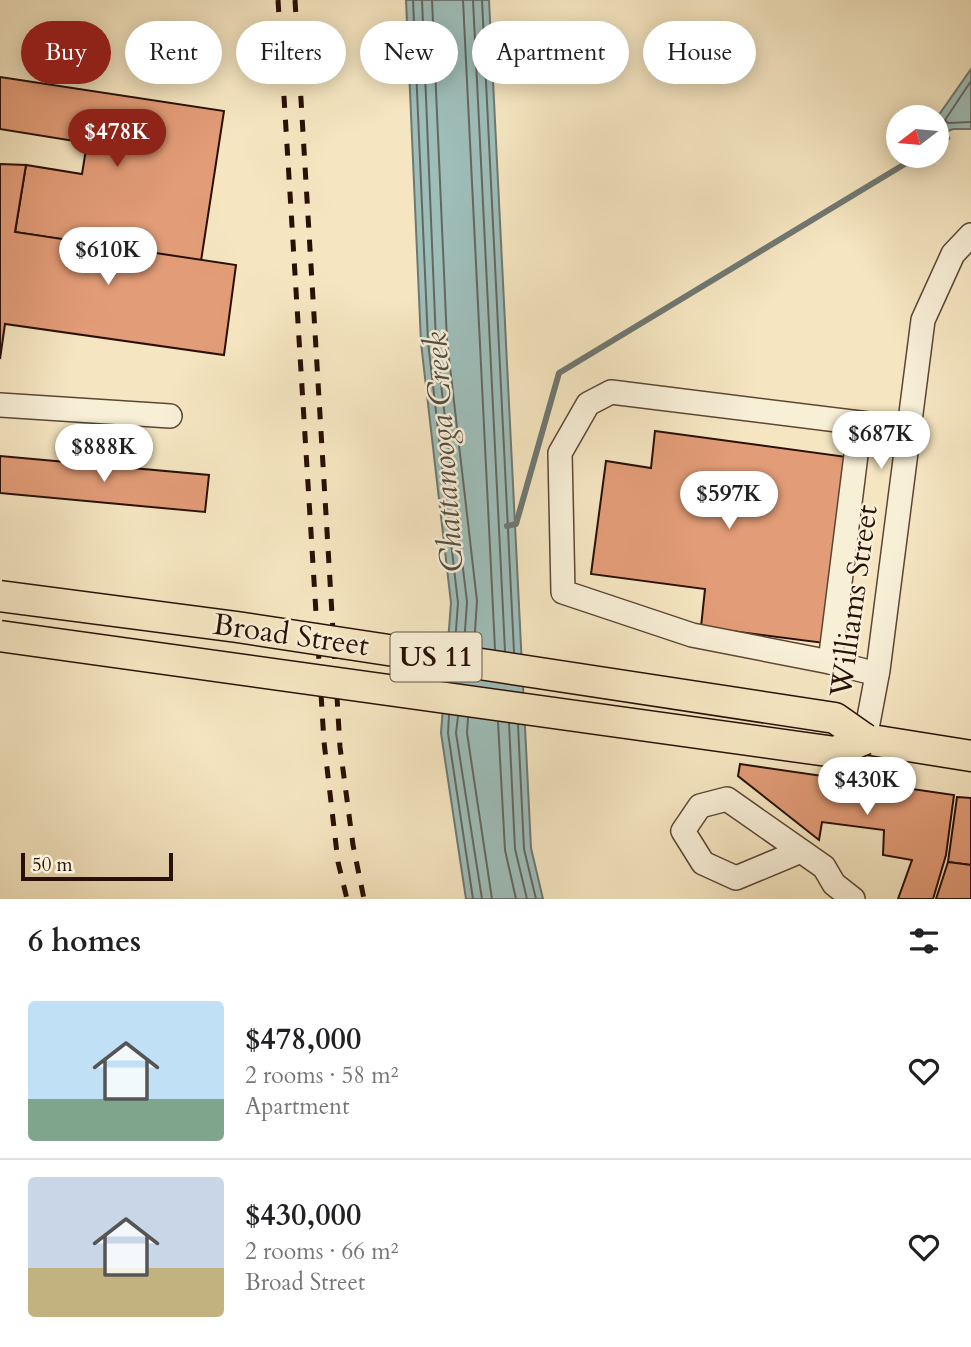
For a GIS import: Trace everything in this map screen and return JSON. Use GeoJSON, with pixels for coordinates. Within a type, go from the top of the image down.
{"type":"FeatureCollection","features":[{"type":"Feature","properties":{"kind":"main road","name":"Broad Street"},"geometry":{"type":"LineString","coordinates":[[0,596],[237,626],[835,718],[866,739],[971,756]]}},
{"type":"Feature","properties":{"kind":"main road","name":"Broad Street"},"geometry":{"type":"LineString","coordinates":[[0,636],[835,752],[866,739]]}},
{"type":"Feature","properties":{"kind":"street","name":"Williams Street"},"geometry":{"type":"LineString","coordinates":[[866,739],[877,674],[923,320],[953,254],[971,235]]}},
{"type":"Feature","properties":{"kind":"street"},"geometry":{"type":"LineString","coordinates":[[877,674],[692,635],[563,592],[560,453],[588,404],[611,392],[909,429]]}},
{"type":"Feature","properties":{"kind":"street"},"geometry":{"type":"LineString","coordinates":[[0,405],[170,416]]}},
{"type":"Feature","properties":{"kind":"street"},"geometry":{"type":"LineString","coordinates":[[830,662],[860,423]]}},
{"type":"Feature","properties":{"kind":"street"},"geometry":{"type":"LineString","coordinates":[[801,851],[736,878],[703,863],[683,831],[700,806],[727,799],[824,867],[828,892],[853,899]]}},
{"type":"Feature","properties":{"kind":"water","name":"Chattanooga Creek"},"geometry":{"type":"Polygon","coordinates":[[[406,0],[489,0],[490,21],[472,21],[472,84],[493,84],[531,848],[543,899],[466,899],[441,733],[451,603],[421,343],[410,84],[458,84],[458,21],[407,21],[406,0]]]}},
{"type":"Feature","properties":{"kind":"water"},"geometry":{"type":"Polygon","coordinates":[[[971,69],[971,129],[949,131],[949,105],[946,105],[971,69]]]}},
{"type":"Feature","properties":{"kind":"building"},"geometry":{"type":"Polygon","coordinates":[[[0,77],[21,80],[21,84],[46,84],[224,111],[201,261],[15,232],[26,165],[82,174],[87,143],[0,129],[0,77]]]}},
{"type":"Feature","properties":{"kind":"building"},"geometry":{"type":"Polygon","coordinates":[[[0,164],[26,165],[15,232],[236,265],[224,355],[5,324],[0,359],[0,164]]]}},
{"type":"Feature","properties":{"kind":"building"},"geometry":{"type":"Polygon","coordinates":[[[655,431],[847,457],[824,643],[701,627],[705,589],[591,574],[606,461],[651,468],[655,431]]]}},
{"type":"Feature","properties":{"kind":"building"},"geometry":{"type":"Polygon","coordinates":[[[0,456],[209,475],[205,512],[0,493],[0,456]]]}},
{"type":"Feature","properties":{"kind":"building"},"geometry":{"type":"Polygon","coordinates":[[[740,764],[954,795],[946,855],[933,899],[898,899],[912,860],[883,855],[884,830],[822,822],[819,840],[738,776],[740,764]]]}},
{"type":"Feature","properties":{"kind":"building"},"geometry":{"type":"Polygon","coordinates":[[[957,797],[971,798],[971,865],[948,862],[957,797]]]}},
{"type":"Feature","properties":{"kind":"building"},"geometry":{"type":"Polygon","coordinates":[[[948,862],[971,865],[971,899],[936,899],[948,862]]]}},
{"type":"Feature","properties":{"kind":"waterway"},"geometry":{"type":"LineString","coordinates":[[507,526],[516,524],[559,373],[898,168]]}},
{"type":"Feature","properties":{"kind":"railway"},"geometry":{"type":"LineString","coordinates":[[278,0],[324,742],[338,862],[347,899]]}},
{"type":"Feature","properties":{"kind":"railway"},"geometry":{"type":"LineString","coordinates":[[295,0],[340,747],[353,845],[364,899]]}}]}
